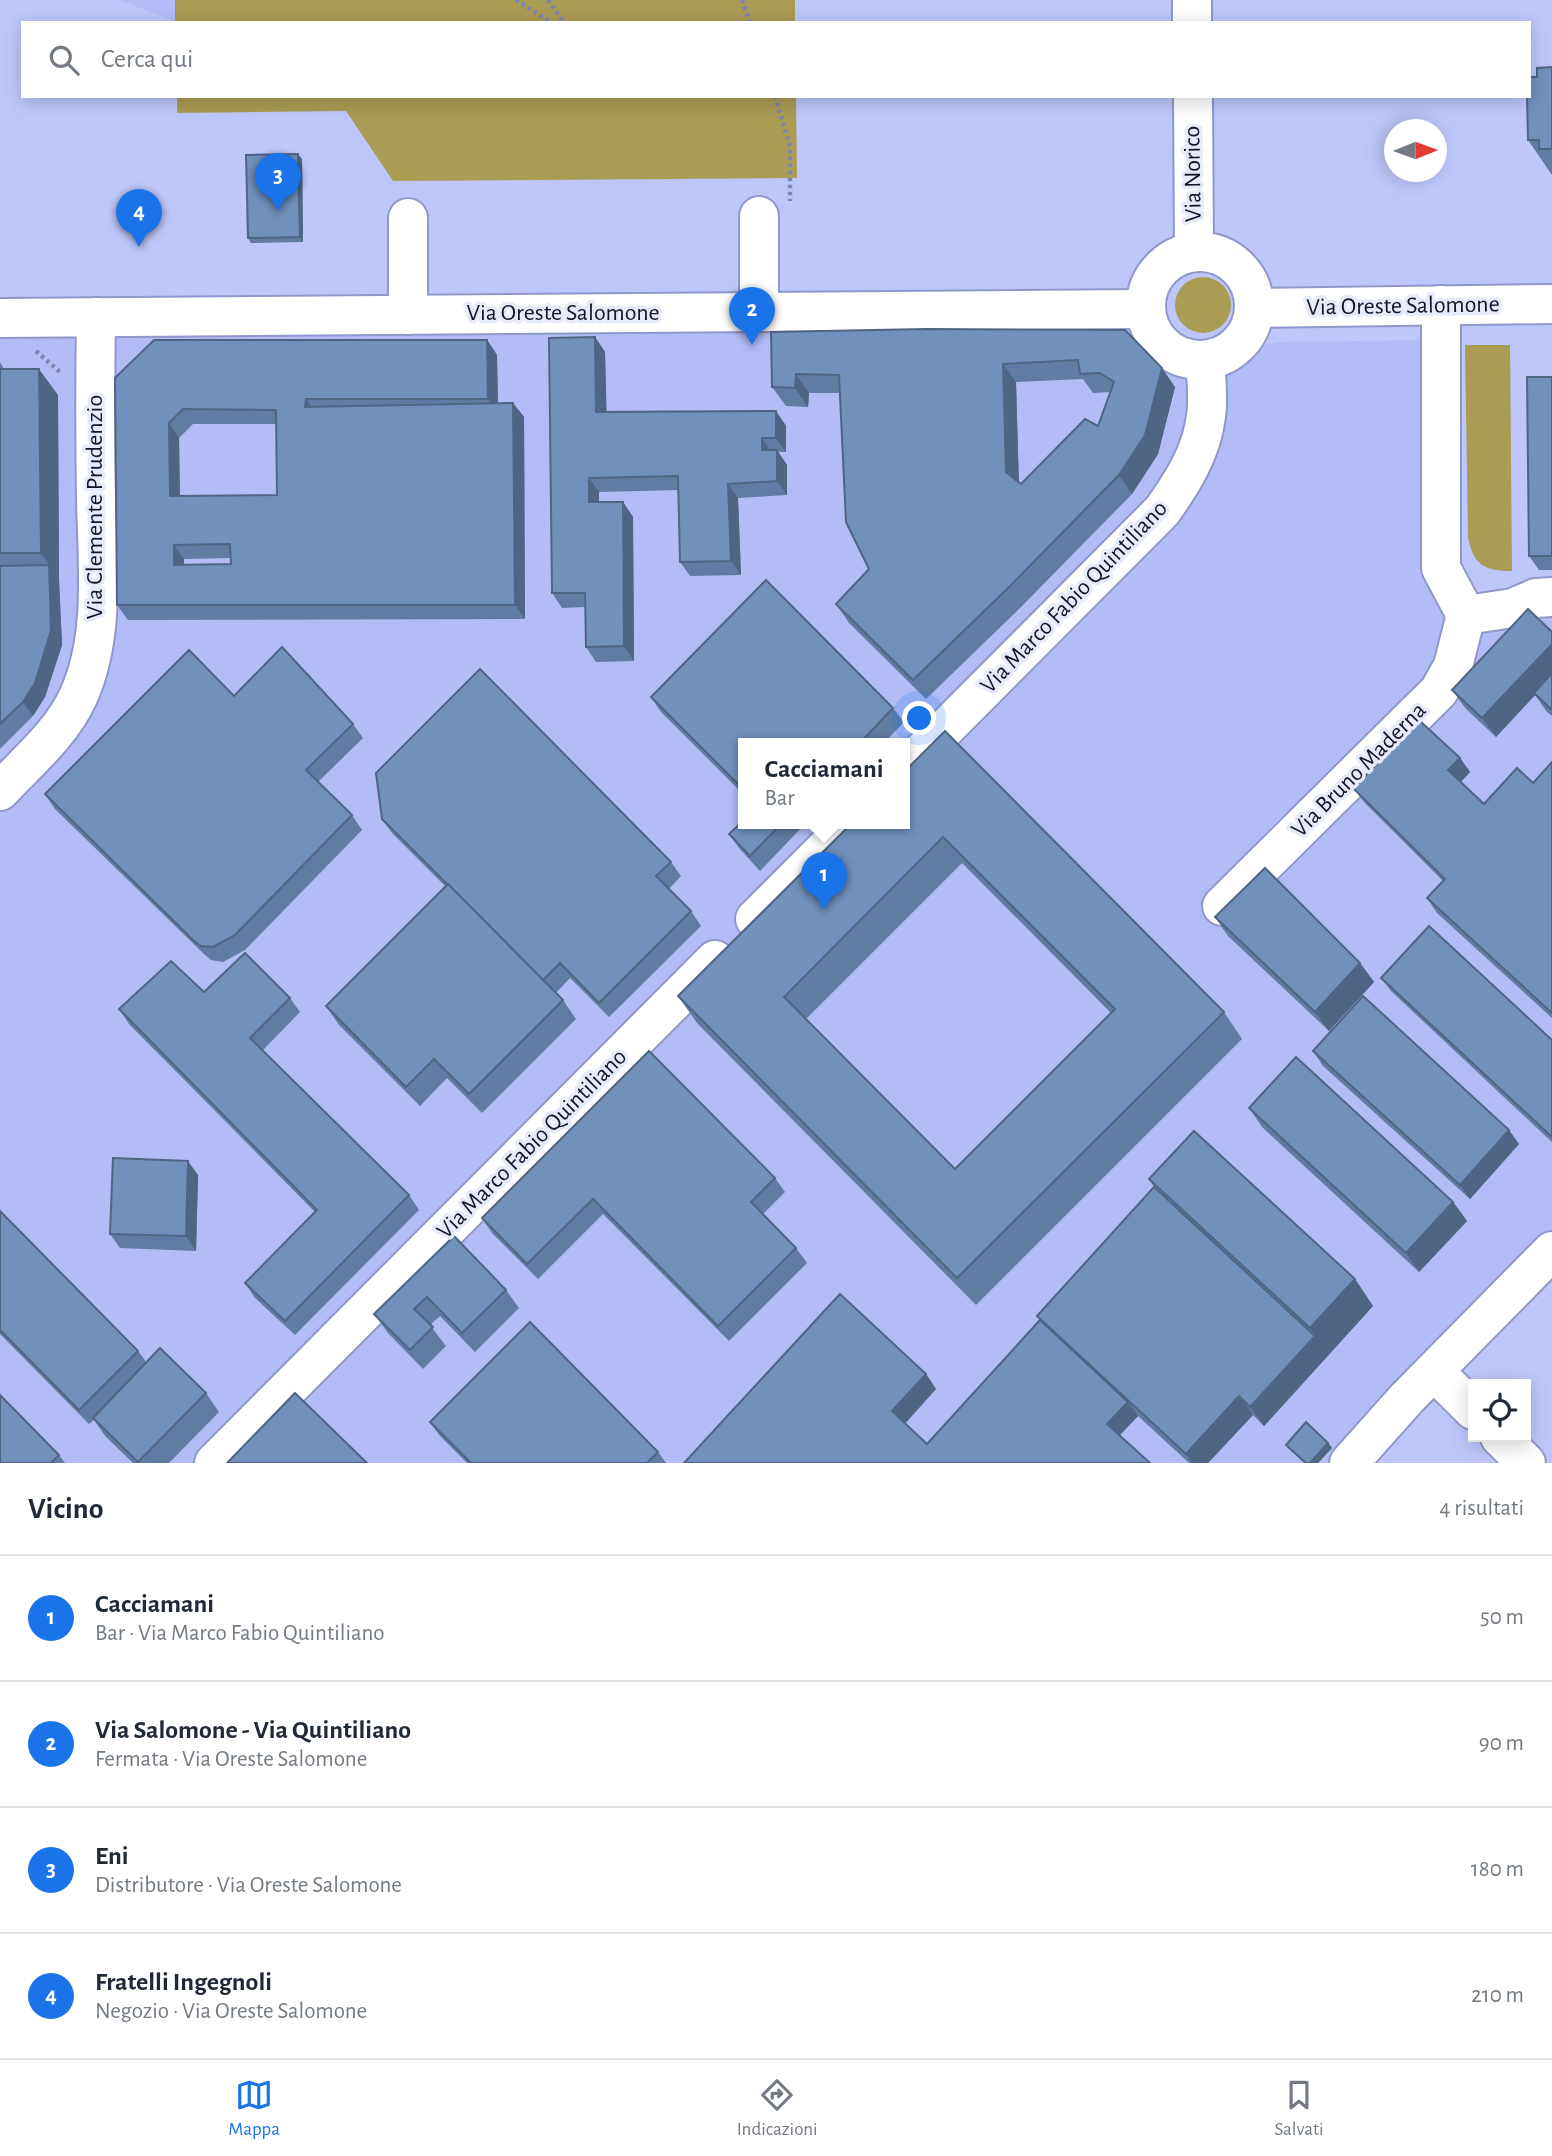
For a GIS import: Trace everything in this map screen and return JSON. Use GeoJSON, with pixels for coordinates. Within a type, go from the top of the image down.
{"type":"FeatureCollection","features":[{"type":"Feature","properties":{"kind":"street"},"geometry":{"type":"LineString","coordinates":[[1192,0],[1192,21]]}},
{"type":"Feature","properties":{"kind":"street","name":"Via Norico"},"geometry":{"type":"LineString","coordinates":[[1193,98],[1194,252]]}},
{"type":"Feature","properties":{"kind":"street"},"geometry":{"type":"LineString","coordinates":[[759,312],[775,214]]}},
{"type":"Feature","properties":{"kind":"street"},"geometry":{"type":"LineString","coordinates":[[408,218],[408,315]]}},
{"type":"Feature","properties":{"kind":"street"},"geometry":{"type":"LineString","coordinates":[[1194,252],[1213,253],[1229,260],[1243,273],[1252,289],[1254,307],[1251,324],[1244,338],[1232,349],[1205,360],[1185,358],[1170,351],[1135,309],[1164,265],[1178,256],[1194,252]]}},
{"type":"Feature","properties":{"kind":"street","name":"Via Oreste Salomone"},"geometry":{"type":"LineString","coordinates":[[1254,307],[1552,304]]}},
{"type":"Feature","properties":{"kind":"street"},"geometry":{"type":"LineString","coordinates":[[1441,305],[1441,568],[1466,615],[1513,608],[1536,598],[1552,597]]}},
{"type":"Feature","properties":{"kind":"street","name":"Via Oreste Salomone"},"geometry":{"type":"LineString","coordinates":[[0,318],[1135,309]]}},
{"type":"Feature","properties":{"kind":"street","name":"Via Clemente Prudenzio"},"geometry":{"type":"LineString","coordinates":[[0,791],[66,719],[79,696],[92,651],[98,612],[96,317]]}},
{"type":"Feature","properties":{"kind":"street","name":"Via Marco Fabio Quintiliano"},"geometry":{"type":"LineString","coordinates":[[910,765],[1162,511],[1190,467],[1200,444],[1206,417],[1205,360]]}},
{"type":"Feature","properties":{"kind":"street","name":"Via Bruno Maderna"},"geometry":{"type":"LineString","coordinates":[[1222,906],[1438,691],[1453,666],[1466,615]]}},
{"type":"Feature","properties":{"kind":"street","name":"Via Marco Fabio Quintiliano"},"geometry":{"type":"LineString","coordinates":[[214,1463],[845,829]]}},
{"type":"Feature","properties":{"kind":"street"},"geometry":{"type":"LineString","coordinates":[[1349,1463],[1406,1398],[1552,1251]]}},
{"type":"Feature","properties":{"kind":"street"},"geometry":{"type":"LineString","coordinates":[[1434,1371],[1468,1405]]}},
{"type":"Feature","properties":{"kind":"street"},"geometry":{"type":"LineString","coordinates":[[1505,1442],[1526,1463]]}},
{"type":"Feature","properties":{"kind":"path"},"geometry":{"type":"LineString","coordinates":[[516,0],[549,21]]}},
{"type":"Feature","properties":{"kind":"path"},"geometry":{"type":"LineString","coordinates":[[548,0],[561,21]]}},
{"type":"Feature","properties":{"kind":"path"},"geometry":{"type":"LineString","coordinates":[[742,0],[749,21]]}},
{"type":"Feature","properties":{"kind":"path"},"geometry":{"type":"LineString","coordinates":[[775,214],[790,147],[776,98]]}},
{"type":"Feature","properties":{"kind":"shaded area"},"geometry":{"type":"Polygon","coordinates":[[[119,0],[175,0],[175,21],[119,0]]]}},
{"type":"Feature","properties":{"kind":"shaded area"},"geometry":{"type":"Polygon","coordinates":[[[175,0],[795,0],[795,21],[175,21],[175,0]]]}},
{"type":"Feature","properties":{"kind":"shaded area"},"geometry":{"type":"Polygon","coordinates":[[[177,98],[796,98],[797,178],[393,181],[346,111],[177,113],[177,98]]]}},
{"type":"Feature","properties":{"kind":"shaded area"},"geometry":{"type":"Polygon","coordinates":[[[1203,277],[1214,279],[1223,285],[1229,294],[1229,316],[1223,325],[1214,331],[1203,333],[1192,331],[1183,325],[1177,316],[1175,305],[1177,294],[1183,285],[1192,279],[1203,277]]]}},
{"type":"Feature","properties":{"kind":"shaded area"},"geometry":{"type":"Polygon","coordinates":[[[0,318],[1150,325],[1158,339],[1170,351],[1185,358],[1205,360],[1279,342],[1440,340],[1441,568],[1466,615],[1552,617],[1552,1241],[1353,1463],[0,1463],[0,318]]]}},
{"type":"Feature","properties":{"kind":"shaded area"},"geometry":{"type":"Polygon","coordinates":[[[1465,345],[1510,345],[1512,571],[1495,570],[1482,565],[1477,561],[1468,538],[1465,345]]]}},
{"type":"Feature","properties":{"kind":"building"},"geometry":{"type":"Polygon","coordinates":[[[1552,67],[1552,149],[1539,149],[1539,140],[1528,140],[1527,98],[1531,98],[1531,77],[1537,77],[1537,68],[1552,67]]]}},
{"type":"Feature","properties":{"kind":"building"},"geometry":{"type":"Polygon","coordinates":[[[298,154],[300,237],[248,238],[246,155],[298,154]]]}},
{"type":"Feature","properties":{"kind":"building"},"geometry":{"type":"Polygon","coordinates":[[[926,329],[1125,330],[1162,368],[1145,435],[1119,475],[913,680],[836,604],[869,569],[846,522],[839,375],[796,374],[795,388],[772,387],[771,332],[926,329]],[[1078,360],[1003,364],[1006,472],[1021,484],[1085,419],[1098,426],[1114,382],[1100,373],[1080,374],[1078,360]]]}},
{"type":"Feature","properties":{"kind":"building"},"geometry":{"type":"Polygon","coordinates":[[[595,337],[596,412],[776,411],[776,438],[762,438],[762,450],[777,450],[777,481],[728,484],[731,561],[680,562],[678,476],[589,478],[589,502],[623,502],[624,646],[586,647],[585,593],[552,593],[549,338],[595,337]]]}},
{"type":"Feature","properties":{"kind":"building"},"geometry":{"type":"Polygon","coordinates":[[[154,340],[487,340],[488,399],[306,399],[305,407],[513,403],[515,605],[117,605],[115,378],[154,340]],[[183,409],[169,423],[170,496],[277,495],[276,410],[183,409]],[[230,544],[174,545],[174,565],[231,564],[230,544]]]}},
{"type":"Feature","properties":{"kind":"building"},"geometry":{"type":"Polygon","coordinates":[[[0,369],[39,369],[41,553],[0,553],[0,369]]]}},
{"type":"Feature","properties":{"kind":"building"},"geometry":{"type":"Polygon","coordinates":[[[1527,377],[1552,377],[1552,556],[1529,556],[1527,377]]]}},
{"type":"Feature","properties":{"kind":"building"},"geometry":{"type":"Polygon","coordinates":[[[49,565],[51,630],[35,683],[23,702],[0,724],[0,566],[49,565]]]}},
{"type":"Feature","properties":{"kind":"building"},"geometry":{"type":"Polygon","coordinates":[[[766,580],[893,708],[865,738],[738,738],[738,784],[651,697],[766,580]]]}},
{"type":"Feature","properties":{"kind":"building"},"geometry":{"type":"Polygon","coordinates":[[[1528,609],[1552,632],[1552,644],[1482,718],[1452,690],[1528,609]]]}},
{"type":"Feature","properties":{"kind":"building"},"geometry":{"type":"Polygon","coordinates":[[[282,647],[353,724],[306,770],[352,815],[235,935],[213,947],[201,946],[45,794],[189,650],[234,696],[282,647]]]}},
{"type":"Feature","properties":{"kind":"building"},"geometry":{"type":"Polygon","coordinates":[[[480,669],[671,862],[656,876],[691,911],[599,1003],[560,963],[543,980],[382,819],[376,773],[480,669]]]}},
{"type":"Feature","properties":{"kind":"building"},"geometry":{"type":"Polygon","coordinates":[[[1552,673],[1552,710],[1534,693],[1552,673]]]}},
{"type":"Feature","properties":{"kind":"building"},"geometry":{"type":"Polygon","coordinates":[[[1420,721],[1460,758],[1448,770],[1484,804],[1517,768],[1533,783],[1552,762],[1552,1013],[1427,898],[1445,879],[1353,788],[1420,721]]]}},
{"type":"Feature","properties":{"kind":"building"},"geometry":{"type":"Polygon","coordinates":[[[945,731],[1224,1012],[957,1278],[678,996],[846,829],[910,829],[910,766],[945,731]],[[943,837],[784,997],[955,1169],[1115,1009],[943,837]]]}},
{"type":"Feature","properties":{"kind":"building"},"geometry":{"type":"Polygon","coordinates":[[[738,826],[738,829],[776,829],[750,856],[729,834],[738,826]]]}},
{"type":"Feature","properties":{"kind":"building"},"geometry":{"type":"Polygon","coordinates":[[[1265,868],[1360,963],[1315,1012],[1215,917],[1265,868]]]}},
{"type":"Feature","properties":{"kind":"building"},"geometry":{"type":"Polygon","coordinates":[[[448,884],[563,1000],[469,1094],[434,1059],[406,1087],[326,1006],[448,884]]]}},
{"type":"Feature","properties":{"kind":"building"},"geometry":{"type":"Polygon","coordinates":[[[1429,926],[1552,1040],[1552,1137],[1381,978],[1429,926]]]}},
{"type":"Feature","properties":{"kind":"building"},"geometry":{"type":"Polygon","coordinates":[[[245,953],[290,998],[250,1038],[409,1195],[285,1321],[245,1283],[317,1210],[119,1009],[171,961],[204,992],[245,953]]]}},
{"type":"Feature","properties":{"kind":"building"},"geometry":{"type":"Polygon","coordinates":[[[1363,996],[1509,1130],[1460,1185],[1313,1051],[1363,996]]]}},
{"type":"Feature","properties":{"kind":"building"},"geometry":{"type":"Polygon","coordinates":[[[649,1051],[775,1178],[751,1202],[796,1248],[718,1326],[593,1199],[527,1264],[482,1218],[649,1051]]]}},
{"type":"Feature","properties":{"kind":"building"},"geometry":{"type":"Polygon","coordinates":[[[1296,1057],[1453,1202],[1406,1253],[1249,1108],[1296,1057]]]}},
{"type":"Feature","properties":{"kind":"building"},"geometry":{"type":"Polygon","coordinates":[[[1194,1131],[1355,1279],[1310,1328],[1149,1179],[1194,1131]]]}},
{"type":"Feature","properties":{"kind":"building"},"geometry":{"type":"Polygon","coordinates":[[[113,1158],[188,1161],[186,1236],[110,1234],[113,1158]]]}},
{"type":"Feature","properties":{"kind":"building"},"geometry":{"type":"Polygon","coordinates":[[[1154,1187],[1315,1336],[1250,1407],[1239,1396],[1186,1454],[1037,1316],[1154,1187]]]}},
{"type":"Feature","properties":{"kind":"building"},"geometry":{"type":"Polygon","coordinates":[[[0,1211],[138,1351],[79,1410],[0,1330],[0,1211]]]}},
{"type":"Feature","properties":{"kind":"building"},"geometry":{"type":"Polygon","coordinates":[[[454,1236],[506,1290],[462,1333],[427,1297],[414,1309],[433,1327],[410,1350],[374,1314],[454,1236]]]}},
{"type":"Feature","properties":{"kind":"building"},"geometry":{"type":"Polygon","coordinates":[[[840,1294],[926,1374],[892,1411],[927,1444],[1040,1320],[1128,1402],[1107,1424],[1150,1463],[684,1463],[840,1294]]]}},
{"type":"Feature","properties":{"kind":"building"},"geometry":{"type":"Polygon","coordinates":[[[530,1322],[658,1452],[647,1463],[471,1463],[430,1422],[530,1322]]]}},
{"type":"Feature","properties":{"kind":"building"},"geometry":{"type":"Polygon","coordinates":[[[160,1348],[206,1393],[138,1462],[93,1418],[160,1348]]]}},
{"type":"Feature","properties":{"kind":"building"},"geometry":{"type":"Polygon","coordinates":[[[295,1393],[367,1463],[227,1463],[295,1393]]]}},
{"type":"Feature","properties":{"kind":"building"},"geometry":{"type":"Polygon","coordinates":[[[0,1395],[59,1455],[51,1463],[0,1463],[0,1395]]]}},
{"type":"Feature","properties":{"kind":"building"},"geometry":{"type":"Polygon","coordinates":[[[1306,1422],[1328,1443],[1310,1463],[1306,1463],[1286,1445],[1306,1422]]]}},
{"type":"Feature","properties":{"kind":"place","name":"Eni"},"geometry":{"type":"Point","coordinates":[278,211]}},
{"type":"Feature","properties":{"kind":"place","name":"Fratelli Ingegnoli"},"geometry":{"type":"Point","coordinates":[139,247]}},
{"type":"Feature","properties":{"kind":"place","name":"Via Salomone - Via Quintiliano"},"geometry":{"type":"Point","coordinates":[752,345]}},
{"type":"Feature","properties":{"kind":"place","name":"Cacciamani"},"geometry":{"type":"Point","coordinates":[824,910]}}]}
